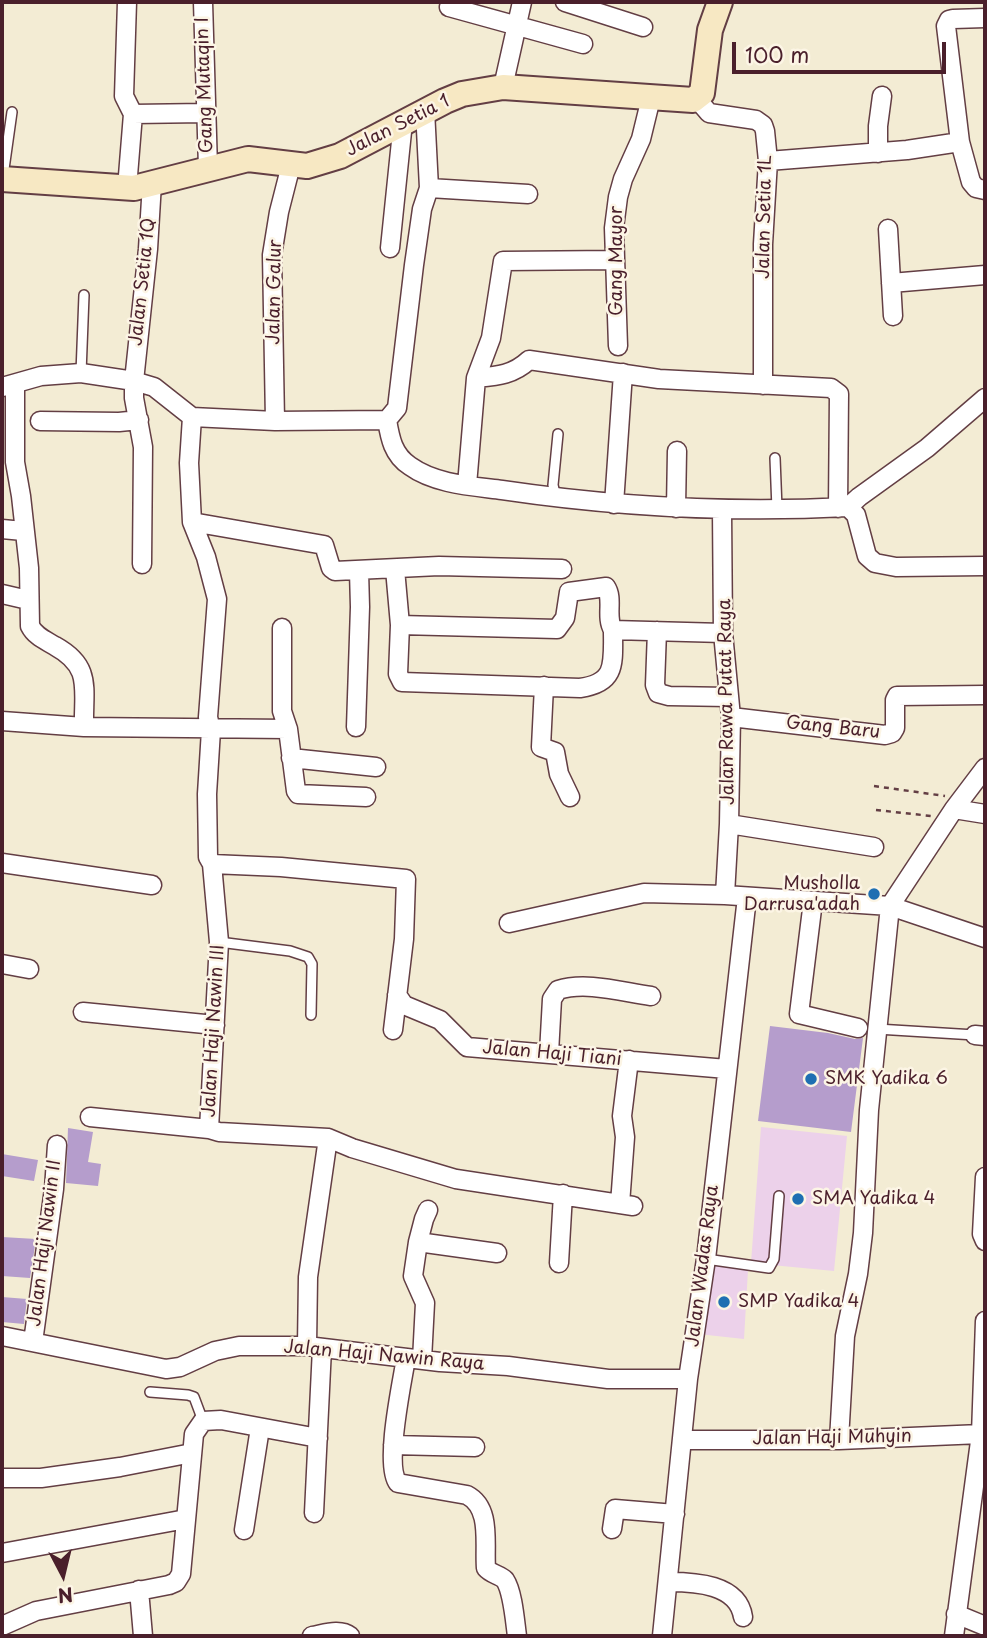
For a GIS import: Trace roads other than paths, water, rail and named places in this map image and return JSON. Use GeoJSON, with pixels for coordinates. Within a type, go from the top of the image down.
{"type":"FeatureCollection","features":[{"type":"Feature","properties":{"kind":"street"},"geometry":{"type":"LineString","coordinates":[[127,2],[124,96],[133,114],[127,188]]}},
{"type":"Feature","properties":{"kind":"street","name":"Gang Mutaqin I"},"geometry":{"type":"LineString","coordinates":[[203,2],[208,168]]}},
{"type":"Feature","properties":{"kind":"street"},"geometry":{"type":"LineString","coordinates":[[451,2],[449,7],[583,44]]}},
{"type":"Feature","properties":{"kind":"street"},"geometry":{"type":"LineString","coordinates":[[503,87],[522,2]]}},
{"type":"Feature","properties":{"kind":"street"},"geometry":{"type":"LineString","coordinates":[[565,2],[643,27]]}},
{"type":"Feature","properties":{"kind":"street"},"geometry":{"type":"LineString","coordinates":[[697,99],[702,93],[710,30],[720,2]]}},
{"type":"Feature","properties":{"kind":"street"},"geometry":{"type":"LineString","coordinates":[[985,18],[953,19],[949,20],[946,26],[960,142],[971,182],[976,188],[985,190]]}},
{"type":"Feature","properties":{"kind":"street","name":"Jalan Setia 1"},"geometry":{"type":"LineString","coordinates":[[2,179],[127,188],[248,159],[307,166],[340,156],[414,116],[463,94],[503,87],[697,99]]}},
{"type":"Feature","properties":{"kind":"street"},"geometry":{"type":"LineString","coordinates":[[878,153],[882,96]]}},
{"type":"Feature","properties":{"kind":"street","name":"Gang Mayor"},"geometry":{"type":"LineString","coordinates":[[618,346],[614,228],[619,188],[641,139],[651,98]]}},
{"type":"Feature","properties":{"kind":"street","name":"Jalan Setia 1L"},"geometry":{"type":"LineString","coordinates":[[697,99],[709,114],[757,120],[765,131],[768,161],[763,243],[763,385]]}},
{"type":"Feature","properties":{"kind":"street"},"geometry":{"type":"LineString","coordinates":[[133,114],[205,113]]}},
{"type":"Feature","properties":{"kind":"street"},"geometry":{"type":"LineString","coordinates":[[414,116],[429,188],[417,243],[397,408],[387,420],[390,439],[396,453],[407,465],[429,477],[467,485],[614,504],[722,510],[843,508],[856,515],[867,556],[875,563],[896,567],[985,565]]}},
{"type":"Feature","properties":{"kind":"street"},"geometry":{"type":"LineString","coordinates":[[390,248],[414,116]]}},
{"type":"Feature","properties":{"kind":"street"},"geometry":{"type":"LineString","coordinates":[[768,161],[878,153],[960,142]]}},
{"type":"Feature","properties":{"kind":"street","name":"Jalan Galur"},"geometry":{"type":"LineString","coordinates":[[275,421],[272,255],[291,165]]}},
{"type":"Feature","properties":{"kind":"street","name":"Jalan Setia 1Q"},"geometry":{"type":"LineString","coordinates":[[142,564],[143,447],[134,398],[134,381],[152,183]]}},
{"type":"Feature","properties":{"kind":"street"},"geometry":{"type":"LineString","coordinates":[[429,188],[528,194]]}},
{"type":"Feature","properties":{"kind":"street"},"geometry":{"type":"LineString","coordinates":[[888,229],[893,316]]}},
{"type":"Feature","properties":{"kind":"street"},"geometry":{"type":"LineString","coordinates":[[467,485],[477,377],[491,338],[503,261],[615,260]]}},
{"type":"Feature","properties":{"kind":"street"},"geometry":{"type":"LineString","coordinates":[[891,283],[985,275]]}},
{"type":"Feature","properties":{"kind":"street"},"geometry":{"type":"LineString","coordinates":[[477,377],[503,376],[521,368],[529,360],[659,379],[831,388],[839,394],[843,508]]}},
{"type":"Feature","properties":{"kind":"street"},"geometry":{"type":"LineString","coordinates":[[84,727],[84,677],[80,665],[68,652],[34,634],[30,626],[29,568],[8,385],[41,376],[81,373],[134,381],[154,387],[192,416],[275,421],[387,420]]}},
{"type":"Feature","properties":{"kind":"street"},"geometry":{"type":"LineString","coordinates":[[614,504],[623,373]]}},
{"type":"Feature","properties":{"kind":"street"},"geometry":{"type":"LineString","coordinates":[[843,508],[927,448],[985,398]]}},
{"type":"Feature","properties":{"kind":"street","name":"Jalan Haji Nawin III"},"geometry":{"type":"LineString","coordinates":[[192,416],[189,463],[192,522],[206,557],[217,599],[208,717],[211,730],[207,794],[208,857],[212,864],[219,942],[209,1129],[219,1132],[328,1138],[352,1148],[456,1179],[626,1205],[622,1116],[629,1060]]}},
{"type":"Feature","properties":{"kind":"street"},"geometry":{"type":"LineString","coordinates":[[40,421],[139,420]]}},
{"type":"Feature","properties":{"kind":"street"},"geometry":{"type":"LineString","coordinates":[[676,508],[677,451]]}},
{"type":"Feature","properties":{"kind":"street","name":"Jalan Rawa Putat Raya"},"geometry":{"type":"LineString","coordinates":[[722,510],[723,633],[731,717],[725,895]]}},
{"type":"Feature","properties":{"kind":"street"},"geometry":{"type":"LineString","coordinates":[[192,522],[324,545],[332,570],[439,566],[562,569]]}},
{"type":"Feature","properties":{"kind":"street"},"geometry":{"type":"LineString","coordinates":[[2,529],[23,531]]}},
{"type":"Feature","properties":{"kind":"street"},"geometry":{"type":"LineString","coordinates":[[395,569],[399,617],[398,674],[402,682],[580,688],[600,684],[612,669],[613,630],[610,625],[609,592],[606,587],[569,592],[565,618],[557,629],[399,617]]}},
{"type":"Feature","properties":{"kind":"street"},"geometry":{"type":"LineString","coordinates":[[356,727],[359,571]]}},
{"type":"Feature","properties":{"kind":"street"},"geometry":{"type":"LineString","coordinates":[[2,594],[28,600]]}},
{"type":"Feature","properties":{"kind":"street"},"geometry":{"type":"LineString","coordinates":[[282,628],[282,711],[288,729],[295,788],[298,794],[366,797]]}},
{"type":"Feature","properties":{"kind":"street"},"geometry":{"type":"LineString","coordinates":[[613,630],[723,633]]}},
{"type":"Feature","properties":{"kind":"street"},"geometry":{"type":"LineString","coordinates":[[657,631],[655,685],[658,693],[669,696],[729,697]]}},
{"type":"Feature","properties":{"kind":"street"},"geometry":{"type":"LineString","coordinates":[[544,686],[541,747],[555,751],[559,774],[570,797]]}},
{"type":"Feature","properties":{"kind":"street","name":"Gang Baru"},"geometry":{"type":"LineString","coordinates":[[731,717],[885,735],[892,733],[895,728],[897,696],[985,695]]}},
{"type":"Feature","properties":{"kind":"street"},"geometry":{"type":"LineString","coordinates":[[2,721],[84,727],[288,729]]}},
{"type":"Feature","properties":{"kind":"street"},"geometry":{"type":"LineString","coordinates":[[291,758],[376,767]]}},
{"type":"Feature","properties":{"kind":"street"},"geometry":{"type":"LineString","coordinates":[[839,1440],[845,1336],[858,1274],[863,1233],[877,1029],[890,906],[985,768]]}},
{"type":"Feature","properties":{"kind":"street"},"geometry":{"type":"LineString","coordinates":[[955,808],[985,814]]}},
{"type":"Feature","properties":{"kind":"street"},"geometry":{"type":"LineString","coordinates":[[729,824],[874,847]]}},
{"type":"Feature","properties":{"kind":"street"},"geometry":{"type":"LineString","coordinates":[[2,863],[152,885]]}},
{"type":"Feature","properties":{"kind":"street"},"geometry":{"type":"LineString","coordinates":[[212,864],[407,878],[404,939],[393,1030]]}},
{"type":"Feature","properties":{"kind":"street"},"geometry":{"type":"LineString","coordinates":[[509,923],[644,893],[725,895],[890,906],[985,938]]}},
{"type":"Feature","properties":{"kind":"street","name":"Jalan Wadas Raya"},"geometry":{"type":"LineString","coordinates":[[662,1636],[688,1379],[705,1259],[747,897]]}},
{"type":"Feature","properties":{"kind":"street"},"geometry":{"type":"LineString","coordinates":[[813,901],[799,1014],[858,1028]]}},
{"type":"Feature","properties":{"kind":"street"},"geometry":{"type":"LineString","coordinates":[[2,964],[29,969]]}},
{"type":"Feature","properties":{"kind":"street"},"geometry":{"type":"LineString","coordinates":[[550,1053],[552,999],[558,989],[596,988],[651,996]]}},
{"type":"Feature","properties":{"kind":"street","name":"Jalan Haji Tiani"},"geometry":{"type":"LineString","coordinates":[[397,995],[404,1005],[440,1020],[467,1046],[727,1069]]}},
{"type":"Feature","properties":{"kind":"street"},"geometry":{"type":"LineString","coordinates":[[83,1012],[215,1025]]}},
{"type":"Feature","properties":{"kind":"street"},"geometry":{"type":"LineString","coordinates":[[90,1117],[209,1129]]}},
{"type":"Feature","properties":{"kind":"street"},"geometry":{"type":"LineString","coordinates":[[314,1513],[318,1438],[315,1347],[308,1277],[328,1138]]}},
{"type":"Feature","properties":{"kind":"street","name":"Jalan Haji Nawin II"},"geometry":{"type":"LineString","coordinates":[[33,1342],[54,1189],[57,1145]]}},
{"type":"Feature","properties":{"kind":"street"},"geometry":{"type":"LineString","coordinates":[[985,1177],[982,1234],[985,1241]]}},
{"type":"Feature","properties":{"kind":"street"},"geometry":{"type":"LineString","coordinates":[[559,1263],[563,1194]]}},
{"type":"Feature","properties":{"kind":"street"},"geometry":{"type":"LineString","coordinates":[[428,1210],[418,1242],[413,1276],[425,1303],[393,1445],[395,1478],[398,1483],[467,1495],[477,1500],[484,1516],[486,1569],[503,1578],[506,1583],[517,1636]]}},
{"type":"Feature","properties":{"kind":"street"},"geometry":{"type":"LineString","coordinates":[[418,1242],[497,1253]]}},
{"type":"Feature","properties":{"kind":"street"},"geometry":{"type":"LineString","coordinates":[[954,1636],[981,1434],[985,1321]]}},
{"type":"Feature","properties":{"kind":"street","name":"Jalan Haji Nawin Raya"},"geometry":{"type":"LineString","coordinates":[[2,1336],[166,1369],[180,1367],[215,1351],[239,1346],[315,1347],[608,1379],[688,1379]]}},
{"type":"Feature","properties":{"kind":"street"},"geometry":{"type":"LineString","coordinates":[[2,1626],[36,1611],[176,1582],[181,1574],[194,1434],[203,1421],[221,1420],[318,1438]]}},
{"type":"Feature","properties":{"kind":"street"},"geometry":{"type":"LineString","coordinates":[[244,1530],[260,1428]]}},
{"type":"Feature","properties":{"kind":"street","name":"Jalan Haji Muhyin"},"geometry":{"type":"LineString","coordinates":[[682,1440],[839,1440],[981,1434]]}},
{"type":"Feature","properties":{"kind":"street"},"geometry":{"type":"LineString","coordinates":[[393,1445],[475,1447]]}},
{"type":"Feature","properties":{"kind":"street"},"geometry":{"type":"LineString","coordinates":[[2,1478],[40,1478],[192,1453]]}},
{"type":"Feature","properties":{"kind":"street"},"geometry":{"type":"LineString","coordinates":[[612,1529],[615,1509],[676,1514]]}},
{"type":"Feature","properties":{"kind":"street"},"geometry":{"type":"LineString","coordinates":[[2,1553],[186,1519]]}},
{"type":"Feature","properties":{"kind":"street"},"geometry":{"type":"LineString","coordinates":[[967,1539],[985,1538]]}},
{"type":"Feature","properties":{"kind":"street"},"geometry":{"type":"LineString","coordinates":[[669,1582],[713,1586],[737,1602],[743,1617]]}},
{"type":"Feature","properties":{"kind":"street"},"geometry":{"type":"LineString","coordinates":[[139,1590],[143,1636]]}},
{"type":"Feature","properties":{"kind":"street"},"geometry":{"type":"LineString","coordinates":[[956,1614],[985,1626]]}},
{"type":"Feature","properties":{"kind":"street"},"geometry":{"type":"LineString","coordinates":[[313,1636],[345,1632],[350,1636]]}},
{"type":"Feature","properties":{"kind":"lane"},"geometry":{"type":"LineString","coordinates":[[2,179],[12,112]]}},
{"type":"Feature","properties":{"kind":"lane"},"geometry":{"type":"LineString","coordinates":[[81,373],[84,295]]}},
{"type":"Feature","properties":{"kind":"lane"},"geometry":{"type":"LineString","coordinates":[[555,498],[553,485],[558,434]]}},
{"type":"Feature","properties":{"kind":"lane"},"geometry":{"type":"LineString","coordinates":[[775,458],[777,509]]}},
{"type":"Feature","properties":{"kind":"lane"},"geometry":{"type":"LineString","coordinates":[[219,942],[290,951],[308,957],[312,964],[311,1015]]}},
{"type":"Feature","properties":{"kind":"lane"},"geometry":{"type":"LineString","coordinates":[[877,1029],[980,1035]]}},
{"type":"Feature","properties":{"kind":"lane"},"geometry":{"type":"LineString","coordinates":[[705,1259],[769,1268],[774,1259],[779,1196]]}},
{"type":"Feature","properties":{"kind":"lane"},"geometry":{"type":"LineString","coordinates":[[150,1392],[194,1397],[203,1421]]}},
{"type":"Feature","properties":{"kind":"place","name":"Musholla Darrusa'adah"},"geometry":{"type":"Point","coordinates":[874,894]}},
{"type":"Feature","properties":{"kind":"place","name":"SMK Yadika 6"},"geometry":{"type":"Point","coordinates":[811,1079]}},
{"type":"Feature","properties":{"kind":"place","name":"SMA Yadika 4"},"geometry":{"type":"Point","coordinates":[798,1199]}},
{"type":"Feature","properties":{"kind":"place","name":"SMP Yadika 4"},"geometry":{"type":"Point","coordinates":[724,1302]}}]}
